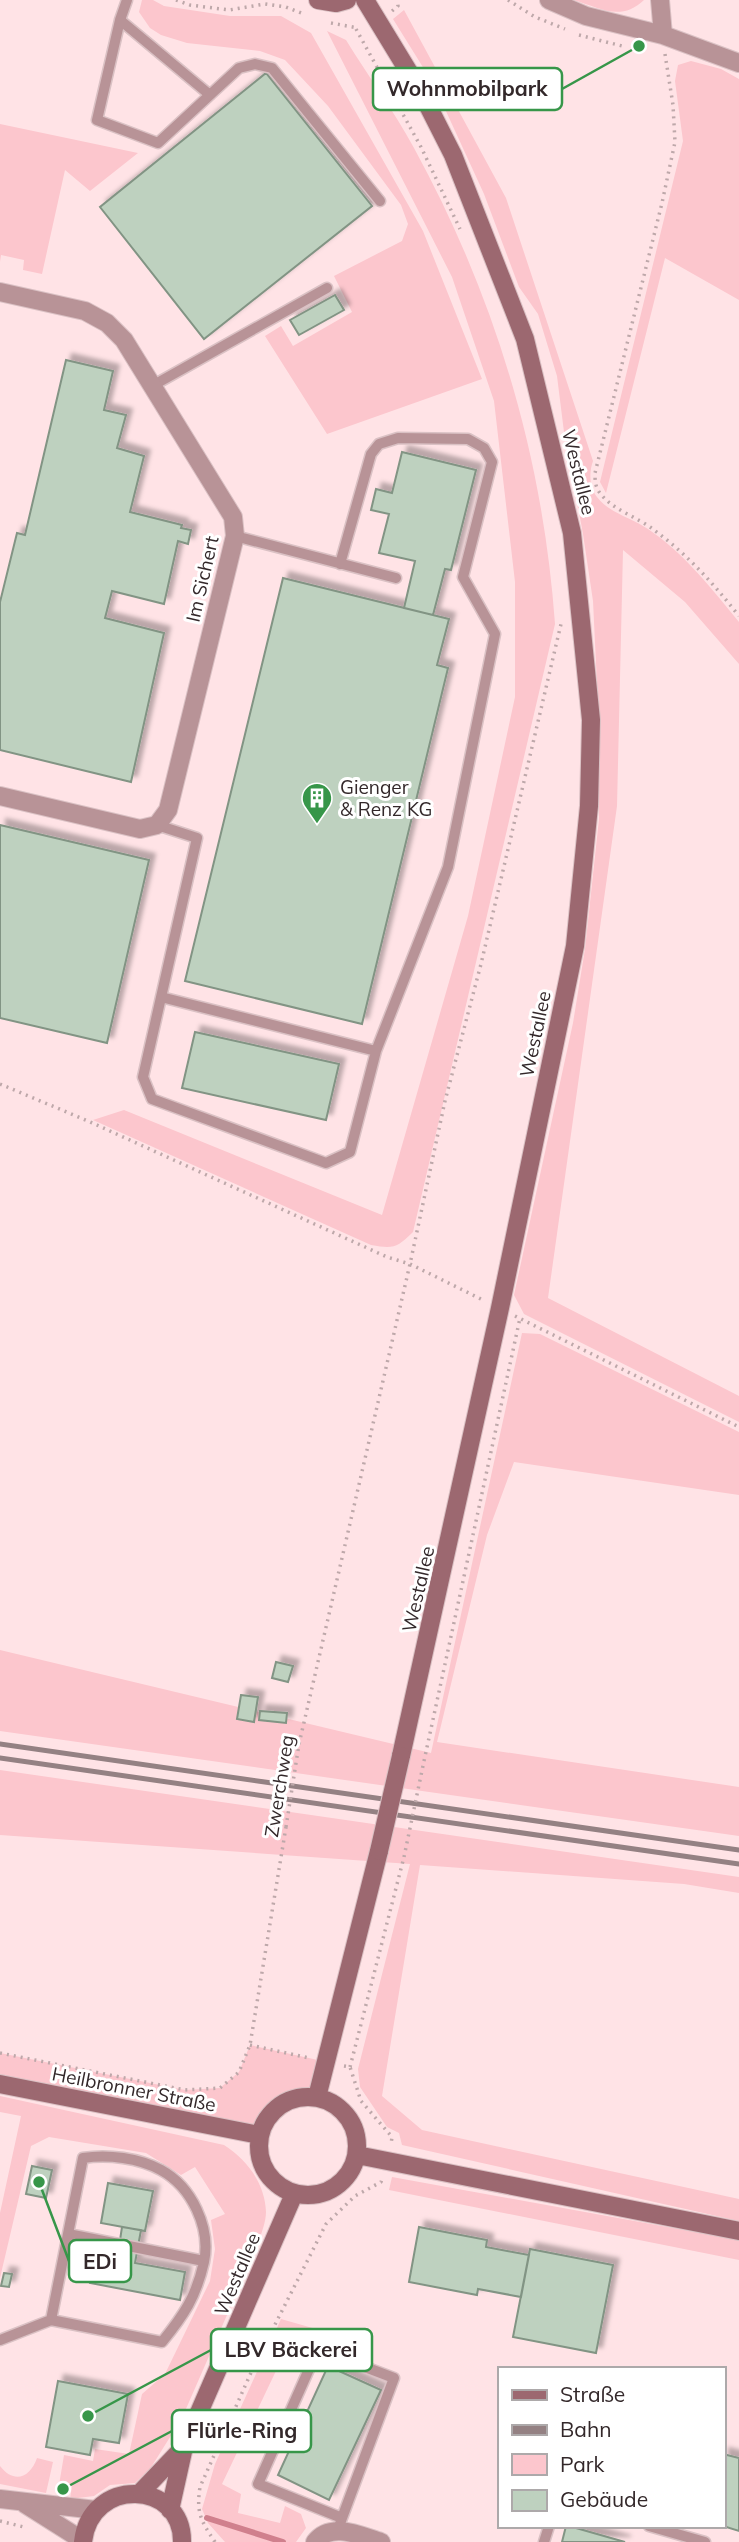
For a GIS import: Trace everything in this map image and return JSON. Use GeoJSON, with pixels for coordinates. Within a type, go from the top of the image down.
{"type":"FeatureCollection","features":[{"type":"Feature","properties":{"kind":"main road"},"geometry":{"type":"LineString","coordinates":[[318,0],[347,0]]}},
{"type":"Feature","properties":{"kind":"main road","name":"Westallee"},"geometry":{"type":"LineString","coordinates":[[317,2097],[401,1756],[500,1308],[575,946],[589,806],[591,720],[572,533],[525,339],[453,155],[421,92],[365,0]]}},
{"type":"Feature","properties":{"kind":"main road","name":"Heilbronner Straße"},"geometry":{"type":"LineString","coordinates":[[0,2084],[259,2135]]}},
{"type":"Feature","properties":{"kind":"main road"},"geometry":{"type":"LineString","coordinates":[[299,2097],[317,2097],[335,2104],[349,2118],[357,2136],[357,2155],[349,2175],[334,2189],[314,2196],[294,2194],[277,2185],[265,2171],[258,2154],[259,2135],[268,2116],[281,2104],[299,2097]]}},
{"type":"Feature","properties":{"kind":"main road"},"geometry":{"type":"LineString","coordinates":[[357,2155],[739,2231]]}},
{"type":"Feature","properties":{"kind":"main road","name":"Westallee"},"geometry":{"type":"LineString","coordinates":[[170,2510],[184,2447],[294,2194]]}},
{"type":"Feature","properties":{"kind":"main road","name":"Westallee"},"geometry":{"type":"LineString","coordinates":[[139,2494],[184,2447]]}},
{"type":"Feature","properties":{"kind":"main road"},"geometry":{"type":"LineString","coordinates":[[83,2541],[86,2526],[96,2510],[116,2496],[139,2494],[160,2501],[170,2510],[178,2522],[183,2542]]}},
{"type":"Feature","properties":{"kind":"street"},"geometry":{"type":"LineString","coordinates":[[549,0],[586,16],[663,35],[739,63]]}},
{"type":"Feature","properties":{"kind":"street"},"geometry":{"type":"LineString","coordinates":[[660,0],[663,35]]}},
{"type":"Feature","properties":{"kind":"street","name":"Im Sichert"},"geometry":{"type":"LineString","coordinates":[[0,292],[85,311],[107,323],[124,340],[233,517],[235,536],[168,810],[157,825]]}},
{"type":"Feature","properties":{"kind":"street"},"geometry":{"type":"LineString","coordinates":[[0,796],[140,829],[157,825]]}},
{"type":"Feature","properties":{"kind":"street"},"geometry":{"type":"LineString","coordinates":[[0,2499],[96,2510]]}},
{"type":"Feature","properties":{"kind":"street"},"geometry":{"type":"LineString","coordinates":[[23,2502],[83,2541]]}},
{"type":"Feature","properties":{"kind":"street"},"geometry":{"type":"LineString","coordinates":[[315,2542],[318,2537],[340,2524],[381,2542]]}},
{"type":"Feature","properties":{"kind":"lane"},"geometry":{"type":"LineString","coordinates":[[127,0],[97,120],[158,143],[239,68],[255,64],[272,68],[380,201]]}},
{"type":"Feature","properties":{"kind":"lane"},"geometry":{"type":"LineString","coordinates":[[120,20],[210,95]]}},
{"type":"Feature","properties":{"kind":"lane"},"geometry":{"type":"LineString","coordinates":[[152,386],[327,288]]}},
{"type":"Feature","properties":{"kind":"lane"},"geometry":{"type":"LineString","coordinates":[[157,825],[197,838],[143,1077],[152,1099],[326,1163],[350,1152],[376,1051],[448,867],[495,634],[463,577],[492,462],[484,448],[468,439],[398,438],[379,444],[371,454],[340,564]]}},
{"type":"Feature","properties":{"kind":"lane"},"geometry":{"type":"LineString","coordinates":[[235,536],[396,578]]}},
{"type":"Feature","properties":{"kind":"lane"},"geometry":{"type":"LineString","coordinates":[[161,997],[376,1051]]}},
{"type":"Feature","properties":{"kind":"lane"},"geometry":{"type":"LineString","coordinates":[[0,2340],[51,2320],[162,2342],[188,2310],[204,2261],[204,2227],[186,2191],[162,2170],[128,2159],[96,2156],[83,2158],[51,2320]]}},
{"type":"Feature","properties":{"kind":"lane"},"geometry":{"type":"LineString","coordinates":[[68,2234],[204,2261]]}},
{"type":"Feature","properties":{"kind":"lane"},"geometry":{"type":"LineString","coordinates":[[318,2349],[394,2378],[340,2524],[258,2484],[318,2349]]}},
{"type":"Feature","properties":{"kind":"lane"},"geometry":{"type":"LineString","coordinates":[[656,2528],[705,2542]]}},
{"type":"Feature","properties":{"kind":"path"},"geometry":{"type":"LineString","coordinates":[[176,0],[190,5],[229,10],[264,2],[309,16]]}},
{"type":"Feature","properties":{"kind":"path"},"geometry":{"type":"LineString","coordinates":[[320,20],[356,29]]}},
{"type":"Feature","properties":{"kind":"path"},"geometry":{"type":"LineString","coordinates":[[665,56],[673,105],[675,142],[595,472],[595,486],[600,495],[652,528],[693,561],[739,616]]}},
{"type":"Feature","properties":{"kind":"path"},"geometry":{"type":"LineString","coordinates":[[0,1084],[88,1121],[387,1257],[410,1264],[739,1427]]}},
{"type":"Feature","properties":{"kind":"path","name":"Zwerchweg"},"geometry":{"type":"LineString","coordinates":[[0,2053],[185,2090],[220,2088],[239,2072],[250,2045],[299,1744],[410,1264]]}},
{"type":"Feature","properties":{"kind":"path"},"geometry":{"type":"LineString","coordinates":[[215,2542],[202,2523],[197,2506],[200,2487],[254,2366],[326,2224],[355,2196],[381,2182],[387,2161],[392,2137],[361,2101],[350,2067],[404,1857],[520,1318]]}},
{"type":"Feature","properties":{"kind":"path"},"geometry":{"type":"LineString","coordinates":[[250,2045],[350,2067]]}},
{"type":"Feature","properties":{"kind":"green space"},"geometry":{"type":"Polygon","coordinates":[[[142,0],[230,16],[281,16],[311,33],[423,231],[482,379],[327,434],[265,336],[281,326],[293,346],[352,312],[334,276],[402,241],[408,224],[401,205],[328,106],[285,60],[260,51],[187,43],[161,35],[150,28],[139,12],[142,0]]]}},
{"type":"Feature","properties":{"kind":"green space"},"geometry":{"type":"Polygon","coordinates":[[[574,0],[644,0],[635,7],[619,12],[574,0]]]}},
{"type":"Feature","properties":{"kind":"green space"},"geometry":{"type":"Polygon","coordinates":[[[404,10],[506,198],[593,461],[590,479],[594,493],[602,503],[648,529],[674,549],[739,622],[739,664],[685,602],[623,550],[617,806],[548,1298],[739,1396],[739,1422],[524,1314],[514,1295],[573,1023],[585,949],[599,819],[599,725],[593,601],[557,376],[538,314],[519,287],[484,194],[434,85],[393,19],[404,10]]]}},
{"type":"Feature","properties":{"kind":"green space"},"geometry":{"type":"Polygon","coordinates":[[[327,31],[346,40],[406,134],[469,261],[510,378],[526,439],[549,561],[555,624],[413,1232],[390,1247],[371,1245],[93,1120],[124,1110],[382,1215],[468,916],[515,697],[515,582],[494,401],[452,277],[327,31]]]}},
{"type":"Feature","properties":{"kind":"green space"},"geometry":{"type":"Polygon","coordinates":[[[691,61],[721,69],[739,79],[739,300],[665,258],[606,493],[600,482],[683,141],[675,81],[678,65],[691,61]]]}},
{"type":"Feature","properties":{"kind":"green space"},"geometry":{"type":"Polygon","coordinates":[[[0,124],[138,153],[90,191],[65,170],[42,274],[23,270],[24,260],[1,255],[0,262],[0,124]]]}},
{"type":"Feature","properties":{"kind":"green space"},"geometry":{"type":"Polygon","coordinates":[[[522,1333],[540,1334],[739,1432],[739,1495],[514,1462],[487,1535],[437,1742],[739,1787],[739,1836],[0,1731],[0,1650],[431,1753],[522,1333]]]}},
{"type":"Feature","properties":{"kind":"green space"},"geometry":{"type":"Polygon","coordinates":[[[0,1770],[739,1877],[739,1893],[684,1884],[420,1865],[382,2096],[422,2130],[739,2199],[739,2221],[402,2145],[399,2133],[387,2127],[360,2087],[358,2069],[410,1864],[0,1835],[0,1770]]]}},
{"type":"Feature","properties":{"kind":"green space"},"geometry":{"type":"Polygon","coordinates":[[[250,2045],[327,2062],[317,2097],[296,2099],[281,2105],[269,2117],[259,2135],[0,2084],[0,2053],[185,2090],[220,2088],[239,2072],[250,2045]]]}},
{"type":"Feature","properties":{"kind":"green space"},"geometry":{"type":"Polygon","coordinates":[[[0,2096],[224,2145],[253,2173],[265,2201],[265,2220],[258,2244],[182,2418],[150,2469],[135,2483],[110,2485],[94,2496],[70,2499],[72,2486],[59,2485],[64,2455],[93,2461],[95,2449],[129,2454],[142,2394],[165,2374],[210,2281],[215,2249],[211,2220],[225,2214],[195,2167],[181,2175],[146,2153],[49,2137],[31,2146],[0,2278],[0,2213],[21,2116],[0,2112],[0,2096]]]}},
{"type":"Feature","properties":{"kind":"green space"},"geometry":{"type":"Polygon","coordinates":[[[392,2177],[739,2240],[739,2260],[389,2190],[392,2177]]]}},
{"type":"Feature","properties":{"kind":"green space"},"geometry":{"type":"Polygon","coordinates":[[[281,2319],[344,2337],[342,2344],[295,2331],[222,2484],[241,2494],[238,2513],[280,2523],[285,2506],[301,2514],[306,2528],[296,2542],[225,2542],[208,2523],[202,2509],[215,2464],[281,2319]]]}},
{"type":"Feature","properties":{"kind":"green space"},"geometry":{"type":"Polygon","coordinates":[[[37,2458],[53,2462],[46,2493],[0,2484],[0,2466],[11,2475],[21,2476],[30,2470],[37,2458]]]}},
{"type":"Feature","properties":{"kind":"building"},"geometry":{"type":"Polygon","coordinates":[[[266,73],[372,206],[204,339],[100,207],[266,73]]]}},
{"type":"Feature","properties":{"kind":"building"},"geometry":{"type":"Polygon","coordinates":[[[335,295],[344,310],[299,335],[290,320],[335,295]]]}},
{"type":"Feature","properties":{"kind":"building"},"geometry":{"type":"Polygon","coordinates":[[[66,360],[113,371],[104,410],[126,415],[117,448],[144,456],[130,512],[182,525],[181,528],[191,530],[188,544],[178,541],[164,604],[112,591],[105,618],[164,633],[131,782],[0,750],[0,602],[17,533],[25,535],[66,360]]]}},
{"type":"Feature","properties":{"kind":"building"},"geometry":{"type":"Polygon","coordinates":[[[402,452],[476,470],[451,570],[445,569],[433,615],[404,608],[415,561],[379,553],[389,514],[371,510],[376,489],[392,493],[402,452]]]}},
{"type":"Feature","properties":{"kind":"building","name":"Gienger & Renz KG"},"geometry":{"type":"Polygon","coordinates":[[[283,578],[449,619],[437,665],[448,668],[362,1024],[185,981],[283,578]]]}},
{"type":"Feature","properties":{"kind":"building"},"geometry":{"type":"Polygon","coordinates":[[[0,825],[149,860],[107,1043],[0,1018],[0,825]]]}},
{"type":"Feature","properties":{"kind":"building"},"geometry":{"type":"Polygon","coordinates":[[[195,1032],[339,1064],[326,1120],[182,1088],[195,1032]]]}},
{"type":"Feature","properties":{"kind":"building"},"geometry":{"type":"Polygon","coordinates":[[[276,1662],[293,1666],[288,1682],[272,1678],[276,1662]]]}},
{"type":"Feature","properties":{"kind":"building"},"geometry":{"type":"Polygon","coordinates":[[[241,1695],[258,1697],[254,1722],[237,1719],[241,1695]]]}},
{"type":"Feature","properties":{"kind":"building"},"geometry":{"type":"Polygon","coordinates":[[[260,1711],[287,1713],[286,1723],[259,1720],[260,1711]]]}},
{"type":"Feature","properties":{"kind":"building"},"geometry":{"type":"Polygon","coordinates":[[[32,2166],[52,2170],[46,2198],[26,2194],[32,2166]]]}},
{"type":"Feature","properties":{"kind":"building"},"geometry":{"type":"Polygon","coordinates":[[[108,2183],[153,2191],[145,2231],[101,2223],[108,2183]]]}},
{"type":"Feature","properties":{"kind":"building"},"geometry":{"type":"Polygon","coordinates":[[[122,2227],[141,2230],[135,2263],[185,2272],[180,2300],[90,2283],[95,2256],[117,2260],[122,2227]]]}},
{"type":"Feature","properties":{"kind":"building"},"geometry":{"type":"Polygon","coordinates":[[[419,2227],[487,2240],[486,2247],[529,2255],[521,2297],[478,2289],[477,2295],[409,2282],[419,2227]]]}},
{"type":"Feature","properties":{"kind":"building"},"geometry":{"type":"Polygon","coordinates":[[[530,2249],[613,2265],[596,2353],[513,2337],[530,2249]]]}},
{"type":"Feature","properties":{"kind":"building"},"geometry":{"type":"Polygon","coordinates":[[[4,2273],[12,2274],[9,2287],[1,2286],[4,2273]]]}},
{"type":"Feature","properties":{"kind":"building"},"geometry":{"type":"Polygon","coordinates":[[[328,2366],[381,2390],[329,2500],[278,2475],[328,2366]]]}},
{"type":"Feature","properties":{"kind":"building"},"geometry":{"type":"Polygon","coordinates":[[[58,2381],[128,2394],[119,2443],[93,2439],[90,2455],[46,2447],[58,2381]]]}},
{"type":"Feature","properties":{"kind":"building"},"geometry":{"type":"Polygon","coordinates":[[[725,2454],[739,2458],[739,2531],[725,2527],[725,2454]]]}},
{"type":"Feature","properties":{"kind":"building"},"geometry":{"type":"Polygon","coordinates":[[[566,2528],[576,2528],[625,2542],[562,2542],[566,2528]]]}},
{"type":"Feature","properties":{"kind":"waterway"},"geometry":{"type":"LineString","coordinates":[[207,2518],[283,2542]]}},
{"type":"Feature","properties":{"kind":"railway"},"geometry":{"type":"LineString","coordinates":[[0,1744],[739,1850]]}},
{"type":"Feature","properties":{"kind":"railway"},"geometry":{"type":"LineString","coordinates":[[0,1758],[739,1864]]}},
{"type":"Feature","properties":{"kind":"place","name":"Wohnmobilpark"},"geometry":{"type":"Point","coordinates":[639,46]}},
{"type":"Feature","properties":{"kind":"place","name":"Gienger & Renz KG"},"geometry":{"type":"Point","coordinates":[317,825]}},
{"type":"Feature","properties":{"kind":"place","name":"EDi"},"geometry":{"type":"Point","coordinates":[39,2182]}},
{"type":"Feature","properties":{"kind":"place","name":"LBV Bäckerei"},"geometry":{"type":"Point","coordinates":[88,2416]}},
{"type":"Feature","properties":{"kind":"place","name":"Flürle-Ring"},"geometry":{"type":"Point","coordinates":[63,2489]}}]}
